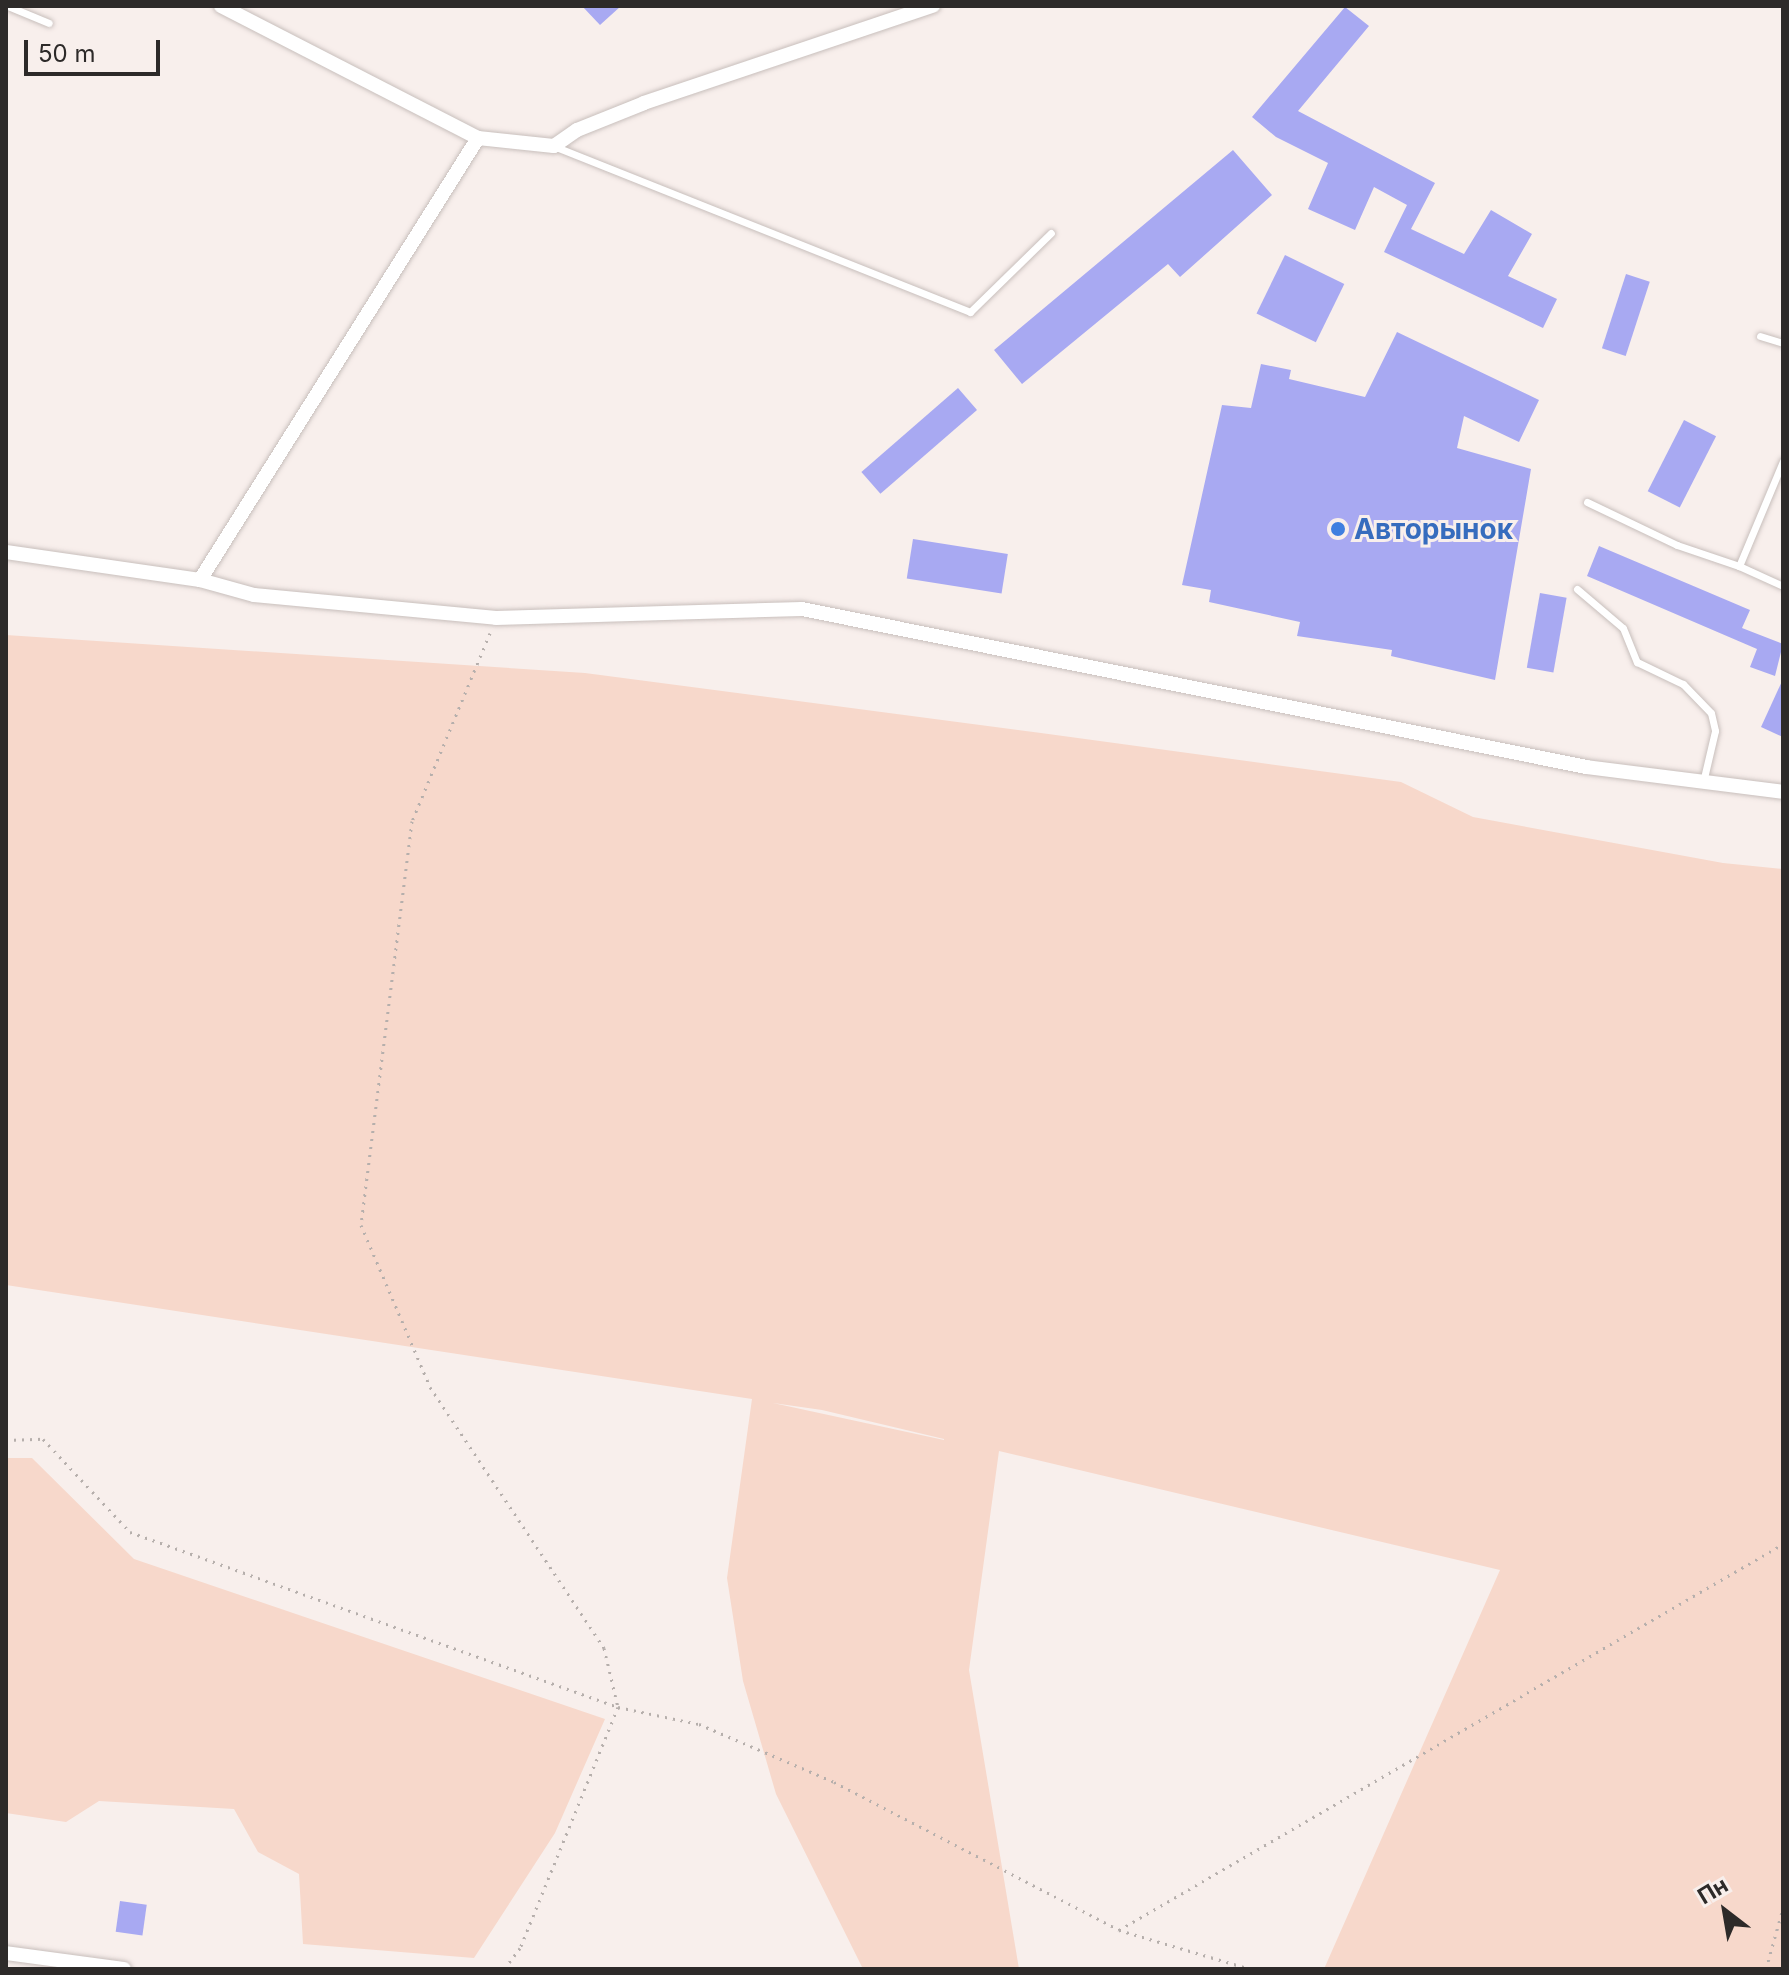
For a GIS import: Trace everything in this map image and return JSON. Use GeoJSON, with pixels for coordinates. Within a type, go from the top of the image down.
{"type":"FeatureCollection","features":[{"type":"Feature","properties":{"kind":"street"},"geometry":{"type":"LineString","coordinates":[[221,6],[478,138],[554,146],[577,130],[644,103],[933,6]]}},
{"type":"Feature","properties":{"kind":"street"},"geometry":{"type":"LineString","coordinates":[[200,580],[478,138]]}},
{"type":"Feature","properties":{"kind":"street"},"geometry":{"type":"LineString","coordinates":[[6,552],[200,580],[254,595],[496,618],[802,609],[1586,767],[1783,792]]}},
{"type":"Feature","properties":{"kind":"street"},"geometry":{"type":"LineString","coordinates":[[6,1953],[124,1969]]}},
{"type":"Feature","properties":{"kind":"lane"},"geometry":{"type":"LineString","coordinates":[[8,6],[49,23]]}},
{"type":"Feature","properties":{"kind":"lane"},"geometry":{"type":"LineString","coordinates":[[554,146],[970,312],[1051,233]]}},
{"type":"Feature","properties":{"kind":"lane"},"geometry":{"type":"LineString","coordinates":[[1760,336],[1783,343]]}},
{"type":"Feature","properties":{"kind":"lane"},"geometry":{"type":"LineString","coordinates":[[1739,566],[1783,461]]}},
{"type":"Feature","properties":{"kind":"lane"},"geometry":{"type":"LineString","coordinates":[[1587,502],[1677,545],[1739,566],[1783,586]]}},
{"type":"Feature","properties":{"kind":"lane"},"geometry":{"type":"LineString","coordinates":[[1577,589],[1623,628],[1637,662],[1683,684],[1711,713],[1715,731],[1703,782]]}},
{"type":"Feature","properties":{"kind":"path"},"geometry":{"type":"LineString","coordinates":[[496,618],[412,821],[361,1225],[430,1387],[604,1648],[618,1707],[520,1948],[504,1969]]}},
{"type":"Feature","properties":{"kind":"path"},"geometry":{"type":"LineString","coordinates":[[6,1440],[43,1439],[130,1532],[618,1707],[699,1724],[834,1782],[1119,1930],[1251,1969]]}},
{"type":"Feature","properties":{"kind":"path"},"geometry":{"type":"LineString","coordinates":[[1119,1930],[1783,1544]]}},
{"type":"Feature","properties":{"kind":"path"},"geometry":{"type":"LineString","coordinates":[[1766,1969],[1783,1908]]}},
{"type":"Feature","properties":{"kind":"shaded area"},"geometry":{"type":"Polygon","coordinates":[[[6,635],[585,673],[1041,733],[1401,782],[1473,817],[1723,863],[1783,869],[1783,1969],[1324,1969],[1500,1570],[999,1451],[969,1670],[1019,1969],[863,1969],[776,1794],[743,1681],[727,1578],[752,1399],[6,1285],[6,635]],[[773,1403],[944,1440],[944,1439],[822,1410],[773,1403]]]}},
{"type":"Feature","properties":{"kind":"shaded area"},"geometry":{"type":"Polygon","coordinates":[[[6,1458],[32,1458],[134,1559],[605,1719],[555,1833],[474,1958],[303,1944],[299,1874],[258,1852],[234,1809],[99,1801],[66,1822],[6,1813],[6,1458]]]}},
{"type":"Feature","properties":{"kind":"building"},"geometry":{"type":"Polygon","coordinates":[[[582,6],[621,6],[600,25],[582,6]]]}},
{"type":"Feature","properties":{"kind":"building"},"geometry":{"type":"Polygon","coordinates":[[[1345,7],[1369,26],[1298,111],[1435,183],[1411,229],[1464,254],[1491,210],[1532,234],[1508,276],[1557,299],[1543,328],[1384,252],[1407,205],[1374,187],[1355,230],[1308,209],[1328,163],[1276,137],[1252,117],[1345,7]]]}},
{"type":"Feature","properties":{"kind":"building"},"geometry":{"type":"Polygon","coordinates":[[[1233,150],[1272,195],[1180,277],[1168,264],[1022,384],[994,350],[1233,150]]]}},
{"type":"Feature","properties":{"kind":"building"},"geometry":{"type":"Polygon","coordinates":[[[1285,255],[1344,284],[1316,342],[1257,313],[1285,255]]]}},
{"type":"Feature","properties":{"kind":"building"},"geometry":{"type":"Polygon","coordinates":[[[1626,274],[1650,282],[1626,356],[1602,348],[1626,274]]]}},
{"type":"Feature","properties":{"kind":"building"},"geometry":{"type":"Polygon","coordinates":[[[1397,332],[1539,400],[1519,442],[1464,416],[1457,448],[1531,469],[1495,680],[1391,656],[1392,650],[1297,636],[1300,622],[1209,602],[1211,590],[1182,585],[1222,405],[1251,408],[1261,364],[1291,370],[1289,379],[1365,397],[1397,332]]]}},
{"type":"Feature","properties":{"kind":"building"},"geometry":{"type":"Polygon","coordinates":[[[958,388],[977,410],[880,494],[861,472],[958,388]]]}},
{"type":"Feature","properties":{"kind":"building"},"geometry":{"type":"Polygon","coordinates":[[[1684,420],[1716,436],[1680,508],[1648,491],[1684,420]]]}},
{"type":"Feature","properties":{"kind":"building"},"geometry":{"type":"Polygon","coordinates":[[[913,539],[1008,554],[1002,594],[907,579],[913,539]]]}},
{"type":"Feature","properties":{"kind":"building"},"geometry":{"type":"Polygon","coordinates":[[[1599,546],[1750,610],[1742,628],[1783,644],[1775,676],[1750,667],[1757,649],[1587,576],[1599,546]]]}},
{"type":"Feature","properties":{"kind":"building"},"geometry":{"type":"Polygon","coordinates":[[[1540,593],[1567,598],[1553,673],[1527,668],[1540,593]]]}},
{"type":"Feature","properties":{"kind":"building"},"geometry":{"type":"Polygon","coordinates":[[[1783,679],[1783,737],[1761,727],[1783,679]]]}},
{"type":"Feature","properties":{"kind":"building"},"geometry":{"type":"Polygon","coordinates":[[[120,1901],[147,1905],[142,1935],[116,1932],[120,1901]]]}},
{"type":"Feature","properties":{"kind":"place","name":"Авторынок"},"geometry":{"type":"Point","coordinates":[1338,529]}}]}
